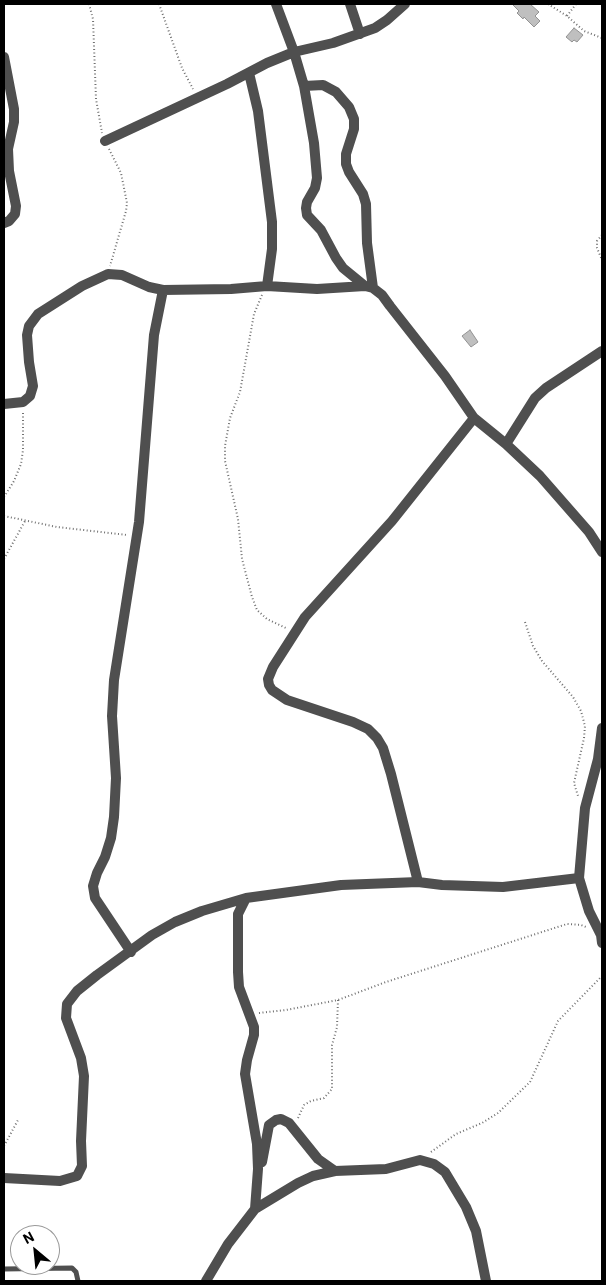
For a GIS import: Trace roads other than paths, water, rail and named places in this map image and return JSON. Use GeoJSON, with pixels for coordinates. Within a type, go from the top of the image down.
{"type":"FeatureCollection","features":[{"type":"Feature","properties":{"kind":"street"},"geometry":{"type":"LineString","coordinates":[[276,4],[294,52],[304,86],[314,143],[317,178],[315,188],[307,202],[307,215],[321,230],[343,268],[369,287],[390,306],[445,376],[474,418],[506,444],[540,476],[589,532],[602,552]]}},
{"type":"Feature","properties":{"kind":"street"},"geometry":{"type":"LineString","coordinates":[[350,4],[360,34]]}},
{"type":"Feature","properties":{"kind":"street"},"geometry":{"type":"LineString","coordinates":[[105,140],[267,63],[294,52],[333,43],[360,34],[387,20],[406,4]]}},
{"type":"Feature","properties":{"kind":"street"},"geometry":{"type":"LineString","coordinates":[[4,57],[14,109],[14,122],[8,149],[9,171],[16,214],[4,223]]}},
{"type":"Feature","properties":{"kind":"street"},"geometry":{"type":"LineString","coordinates":[[249,73],[258,111],[272,222],[272,249],[267,286]]}},
{"type":"Feature","properties":{"kind":"street"},"geometry":{"type":"LineString","coordinates":[[304,86],[323,85],[336,92],[349,107],[354,119],[354,129],[346,154],[346,164],[363,194],[366,204],[369,287]]}},
{"type":"Feature","properties":{"kind":"street"},"geometry":{"type":"LineString","coordinates":[[4,404],[23,402],[30,396],[33,386],[27,335],[29,326],[38,314],[82,286],[108,274],[122,275],[149,287],[162,290],[231,289],[267,286],[317,289],[369,287]]}},
{"type":"Feature","properties":{"kind":"street"},"geometry":{"type":"LineString","coordinates":[[131,952],[95,898],[93,886],[97,873],[106,857],[114,817],[116,778],[112,701],[116,661],[137,536],[154,335],[162,290]]}},
{"type":"Feature","properties":{"kind":"street"},"geometry":{"type":"LineString","coordinates":[[506,444],[535,398],[546,388],[602,350]]}},
{"type":"Feature","properties":{"kind":"street"},"geometry":{"type":"LineString","coordinates":[[418,882],[391,774],[383,748],[377,738],[368,729],[353,722],[288,700],[272,690],[268,679],[273,666],[305,617],[392,521],[474,418]]}},
{"type":"Feature","properties":{"kind":"street"},"geometry":{"type":"LineString","coordinates":[[602,728],[598,759],[585,808],[579,878],[589,911],[602,938]]}},
{"type":"Feature","properties":{"kind":"street"},"geometry":{"type":"LineString","coordinates":[[4,1178],[60,1181],[77,1176],[82,1166],[81,1141],[84,1076],[81,1058],[66,1018],[67,1004],[77,991],[97,975],[152,935],[175,922],[202,911],[246,898],[341,885],[418,882],[442,886],[503,886],[579,878]]}},
{"type":"Feature","properties":{"kind":"street"},"geometry":{"type":"LineString","coordinates":[[246,898],[238,914],[238,972],[239,987],[250,1014],[254,1035],[245,1074],[257,1144],[258,1170],[255,1209]]}},
{"type":"Feature","properties":{"kind":"street"},"geometry":{"type":"LineString","coordinates":[[258,1170],[261,1167],[269,1125],[281,1119],[289,1123],[318,1159],[335,1171]]}},
{"type":"Feature","properties":{"kind":"street"},"geometry":{"type":"LineString","coordinates":[[206,1281],[228,1244],[255,1209],[298,1183],[312,1176],[335,1171],[386,1169],[420,1160],[434,1164],[446,1172],[466,1207],[476,1232],[486,1281]]}},
{"type":"Feature","properties":{"kind":"lane"},"geometry":{"type":"LineString","coordinates":[[4,1269],[72,1268],[76,1272],[78,1281]]}}]}
